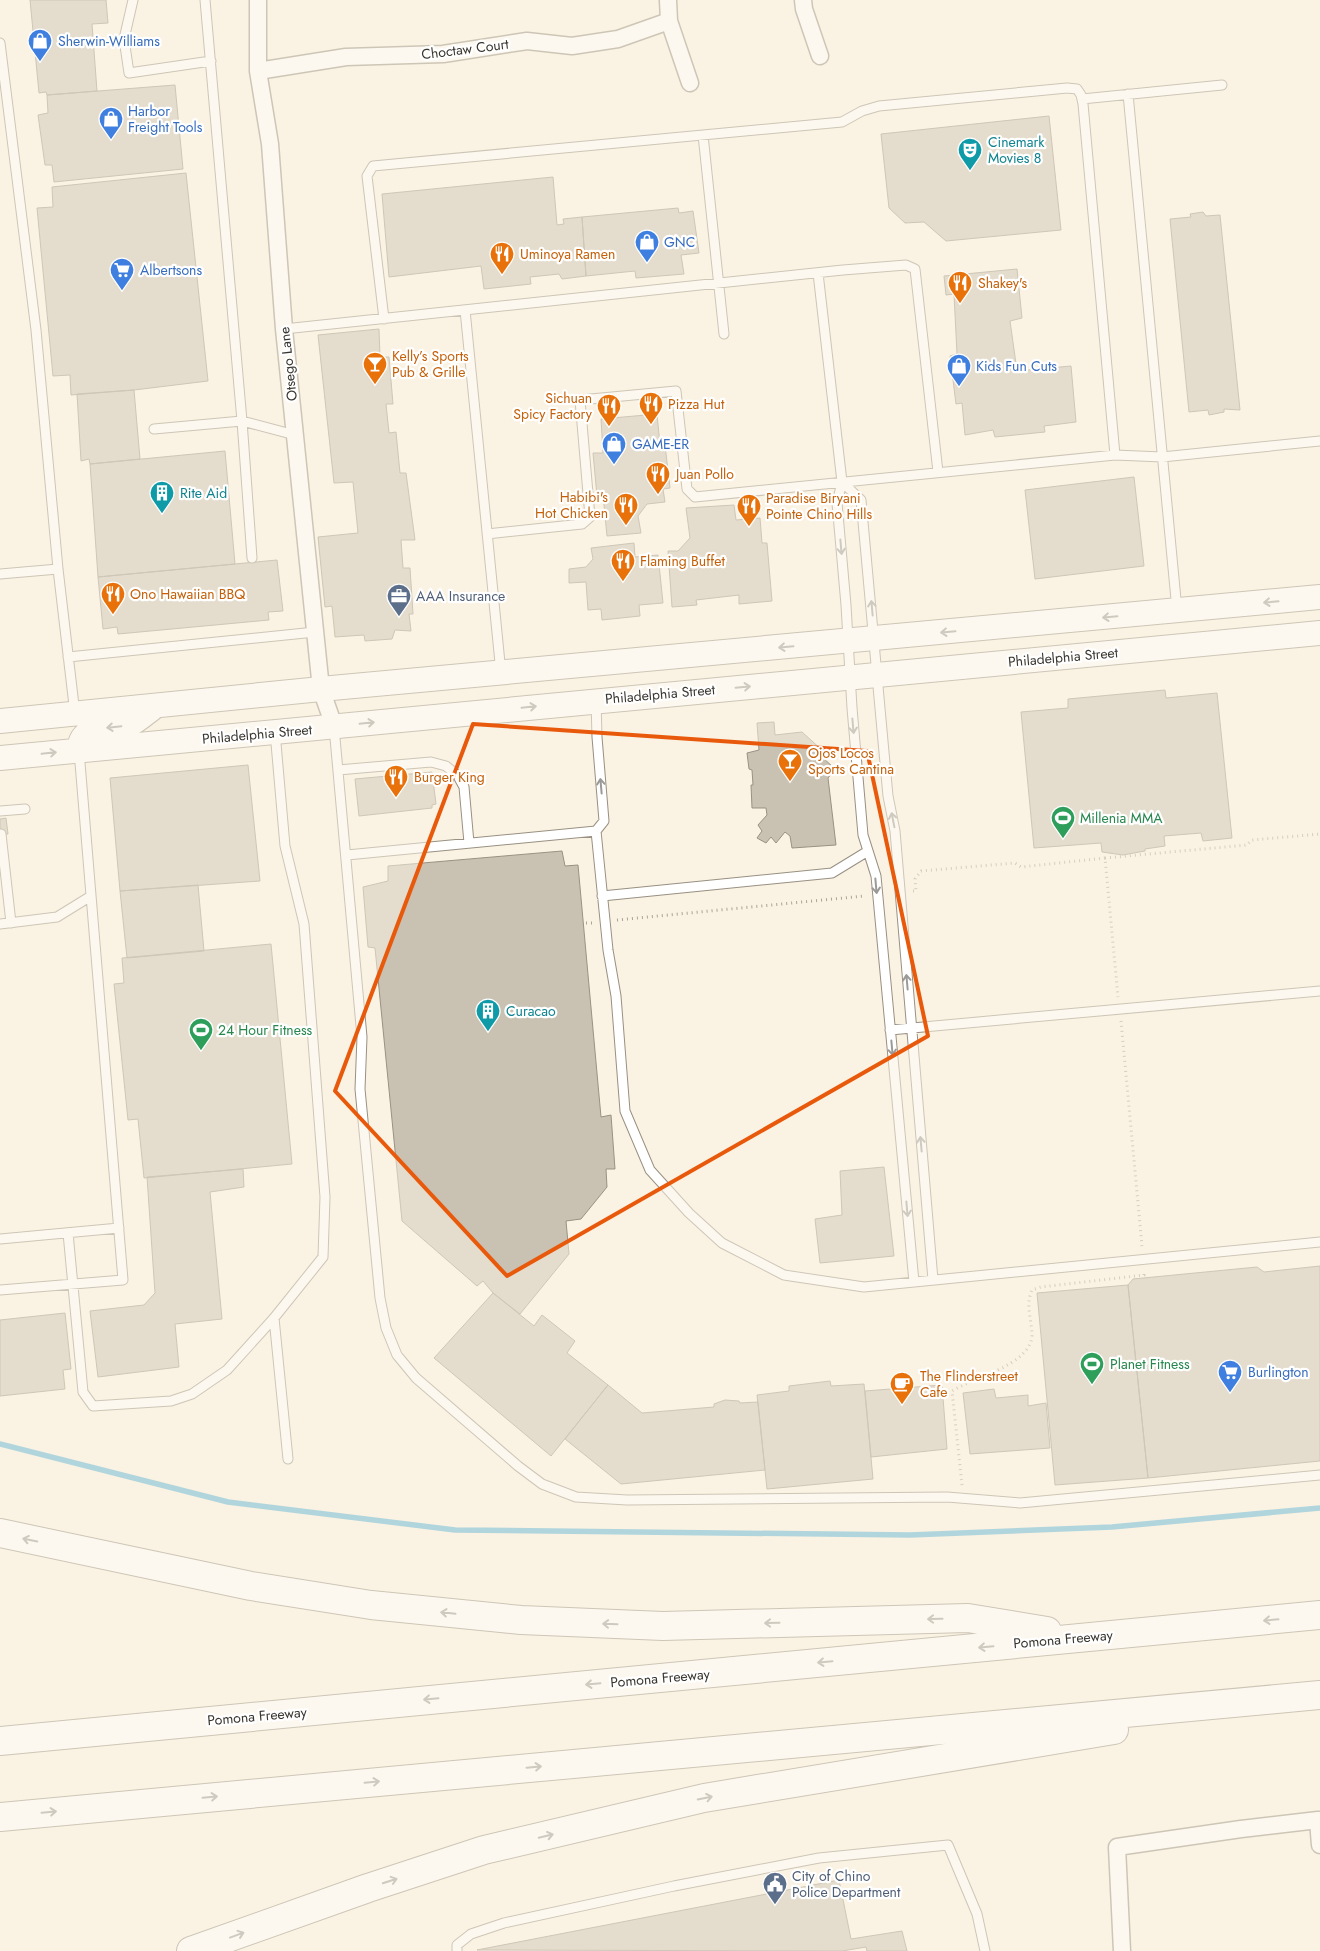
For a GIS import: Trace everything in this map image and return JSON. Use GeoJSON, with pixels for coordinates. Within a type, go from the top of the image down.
{"type":"FeatureCollection","features":[{"type":"Feature","properties":{"kind":"highway"},"geometry":{"type":"LineString","coordinates":[[0,1533],[251,1586],[371,1605],[521,1620],[663,1626],[968,1618],[1087,1637]]}},
{"type":"Feature","properties":{"kind":"highway","name":"Pomona Freeway"},"geometry":{"type":"LineString","coordinates":[[0,1741],[1320,1615]]}},
{"type":"Feature","properties":{"kind":"highway"},"geometry":{"type":"LineString","coordinates":[[0,1817],[1320,1695]]}},
{"type":"Feature","properties":{"kind":"highway"},"geometry":{"type":"LineString","coordinates":[[191,1951],[368,1888],[484,1850],[704,1798],[1320,1695]]}},
{"type":"Feature","properties":{"kind":"main road"},"geometry":{"type":"LineString","coordinates":[[0,721],[1320,597]]}},
{"type":"Feature","properties":{"kind":"main road","name":"Philadelphia Street"},"geometry":{"type":"LineString","coordinates":[[0,758],[1320,632]]}},
{"type":"Feature","properties":{"kind":"main road"},"geometry":{"type":"LineString","coordinates":[[79,750],[80,742],[86,735],[97,729],[127,726],[155,706]]}},
{"type":"Feature","properties":{"kind":"street","name":"Otsego Lane"},"geometry":{"type":"LineString","coordinates":[[258,0],[258,71],[270,144],[284,329],[321,690],[334,726]]}},
{"type":"Feature","properties":{"kind":"street"},"geometry":{"type":"LineString","coordinates":[[668,0],[669,21],[690,83]]}},
{"type":"Feature","properties":{"kind":"street"},"geometry":{"type":"LineString","coordinates":[[803,0],[804,9],[820,56]]}},
{"type":"Feature","properties":{"kind":"street","name":"Choctaw Court"},"geometry":{"type":"LineString","coordinates":[[258,71],[346,57],[443,54],[527,41],[572,46],[618,39],[669,21]]}},
{"type":"Feature","properties":{"kind":"street"},"geometry":{"type":"LineString","coordinates":[[1122,1951],[1117,1847],[1319,1820],[1320,1845]]}},
{"type":"Feature","properties":{"kind":"lane"},"geometry":{"type":"LineString","coordinates":[[133,0],[124,39],[128,73],[211,61]]}},
{"type":"Feature","properties":{"kind":"lane"},"geometry":{"type":"LineString","coordinates":[[205,0],[242,421],[252,558]]}},
{"type":"Feature","properties":{"kind":"lane"},"geometry":{"type":"LineString","coordinates":[[0,43],[36,330],[58,569],[75,714]]}},
{"type":"Feature","properties":{"kind":"lane"},"geometry":{"type":"LineString","coordinates":[[1082,99],[1222,85]]}},
{"type":"Feature","properties":{"kind":"lane"},"geometry":{"type":"LineString","coordinates":[[384,319],[367,176],[373,166],[842,122],[862,111],[879,106],[1058,88],[1077,89],[1082,99],[1115,456]]}},
{"type":"Feature","properties":{"kind":"lane"},"geometry":{"type":"LineString","coordinates":[[1128,94],[1177,610]]}},
{"type":"Feature","properties":{"kind":"lane"},"geometry":{"type":"LineString","coordinates":[[703,135],[724,334]]}},
{"type":"Feature","properties":{"kind":"lane"},"geometry":{"type":"LineString","coordinates":[[284,329],[906,265],[915,270],[938,472]]}},
{"type":"Feature","properties":{"kind":"lane"},"geometry":{"type":"LineString","coordinates":[[818,273],[842,482],[837,503],[863,835],[876,876],[914,1282]]}},
{"type":"Feature","properties":{"kind":"lane"},"geometry":{"type":"LineString","coordinates":[[464,310],[501,673]]}},
{"type":"Feature","properties":{"kind":"lane"},"geometry":{"type":"LineString","coordinates":[[487,534],[582,524],[590,517],[580,400],[676,391],[687,489],[695,497],[1115,456],[1162,457],[1320,441]]}},
{"type":"Feature","properties":{"kind":"lane"},"geometry":{"type":"LineString","coordinates":[[154,429],[242,421],[295,435]]}},
{"type":"Feature","properties":{"kind":"lane"},"geometry":{"type":"LineString","coordinates":[[842,482],[861,500],[888,796],[895,831],[933,1280]]}},
{"type":"Feature","properties":{"kind":"lane"},"geometry":{"type":"LineString","coordinates":[[0,574],[58,569]]}},
{"type":"Feature","properties":{"kind":"lane"},"geometry":{"type":"LineString","coordinates":[[68,657],[315,632]]}},
{"type":"Feature","properties":{"kind":"lane"},"geometry":{"type":"LineString","coordinates":[[596,700],[604,821],[596,832],[604,922],[616,996],[625,1111],[650,1170],[688,1213],[722,1243],[784,1275],[864,1286],[1320,1242]]}},
{"type":"Feature","properties":{"kind":"lane"},"geometry":{"type":"LineString","coordinates":[[334,726],[362,1037],[360,1089],[380,1298],[386,1328],[397,1354],[416,1378],[437,1398],[534,1478],[542,1484],[576,1496],[626,1500],[963,1498],[1020,1503],[1320,1475]]}},
{"type":"Feature","properties":{"kind":"lane"},"geometry":{"type":"LineString","coordinates":[[68,1232],[83,1392],[93,1406],[171,1401],[192,1394],[227,1370],[274,1318],[323,1257],[325,1197],[304,924],[285,846],[275,732]]}},
{"type":"Feature","properties":{"kind":"lane"},"geometry":{"type":"LineString","coordinates":[[0,1290],[123,1280],[79,750]]}},
{"type":"Feature","properties":{"kind":"lane"},"geometry":{"type":"LineString","coordinates":[[338,770],[431,762],[446,766],[458,776],[464,787],[469,843]]}},
{"type":"Feature","properties":{"kind":"lane"},"geometry":{"type":"LineString","coordinates":[[0,811],[24,809]]}},
{"type":"Feature","properties":{"kind":"lane"},"geometry":{"type":"LineString","coordinates":[[347,854],[596,832]]}},
{"type":"Feature","properties":{"kind":"lane"},"geometry":{"type":"LineString","coordinates":[[1,834],[11,923]]}},
{"type":"Feature","properties":{"kind":"lane"},"geometry":{"type":"LineString","coordinates":[[602,896],[832,873],[868,851]]}},
{"type":"Feature","properties":{"kind":"lane"},"geometry":{"type":"LineString","coordinates":[[0,924],[57,917],[91,896]]}},
{"type":"Feature","properties":{"kind":"lane"},"geometry":{"type":"LineString","coordinates":[[890,1030],[1320,991]]}},
{"type":"Feature","properties":{"kind":"lane"},"geometry":{"type":"LineString","coordinates":[[0,1239],[119,1228]]}},
{"type":"Feature","properties":{"kind":"lane"},"geometry":{"type":"LineString","coordinates":[[274,1318],[288,1459]]}},
{"type":"Feature","properties":{"kind":"lane"},"geometry":{"type":"LineString","coordinates":[[456,1951],[457,1945],[471,1934],[504,1923],[674,1886],[818,1858],[948,1845],[977,1914],[985,1951]]}},
{"type":"Feature","properties":{"kind":"path"},"geometry":{"type":"LineString","coordinates":[[900,893],[916,891],[915,879],[921,871],[1015,863],[1021,867],[1247,845],[1252,840],[1320,834]]}},
{"type":"Feature","properties":{"kind":"path"},"geometry":{"type":"LineString","coordinates":[[963,1498],[952,1391],[1001,1369],[1024,1353],[1032,1338],[1028,1299],[1032,1290],[1041,1287],[1144,1276],[1105,858]]}},
{"type":"Feature","properties":{"kind":"path"},"geometry":{"type":"LineString","coordinates":[[586,924],[877,895]]}},
{"type":"Feature","properties":{"kind":"highlighted area"},"geometry":{"type":"Polygon","coordinates":[[[473,724],[867,751],[928,1036],[507,1276],[335,1091],[473,724]]]}},
{"type":"Feature","properties":{"kind":"building"},"geometry":{"type":"Polygon","coordinates":[[[30,0],[106,0],[108,23],[92,24],[97,91],[47,95],[46,92],[39,93],[30,0]]]}},
{"type":"Feature","properties":{"kind":"building","name":"Harbor Freight Tools"},"geometry":{"type":"Polygon","coordinates":[[[175,85],[183,169],[54,182],[52,165],[45,165],[38,115],[48,113],[47,95],[175,85]]]}},
{"type":"Feature","properties":{"kind":"building","name":"Cinemark Movies 8"},"geometry":{"type":"Polygon","coordinates":[[[1049,116],[1061,230],[946,241],[924,222],[905,223],[889,208],[881,134],[1049,116]]]}},
{"type":"Feature","properties":{"kind":"building","name":"Albertsons"},"geometry":{"type":"Polygon","coordinates":[[[186,173],[208,381],[71,395],[70,375],[53,376],[37,208],[53,207],[52,187],[186,173]]]}},
{"type":"Feature","properties":{"kind":"building"},"geometry":{"type":"Polygon","coordinates":[[[553,177],[557,225],[564,224],[563,219],[582,217],[586,276],[562,279],[559,274],[530,277],[531,284],[484,289],[481,266],[389,277],[382,194],[553,177]]]}},
{"type":"Feature","properties":{"kind":"building"},"geometry":{"type":"Polygon","coordinates":[[[678,208],[679,213],[693,211],[699,253],[681,255],[684,274],[636,278],[635,271],[586,276],[582,217],[678,208]]]}},
{"type":"Feature","properties":{"kind":"building"},"geometry":{"type":"Polygon","coordinates":[[[1203,212],[1206,216],[1220,215],[1240,410],[1224,409],[1224,412],[1209,415],[1208,410],[1189,412],[1170,219],[1191,217],[1190,214],[1203,212]]]}},
{"type":"Feature","properties":{"kind":"building"},"geometry":{"type":"Polygon","coordinates":[[[1017,269],[1022,318],[1010,321],[1017,371],[1071,366],[1076,422],[1044,426],[1045,432],[995,437],[993,430],[965,435],[962,403],[956,404],[950,356],[957,354],[954,294],[946,295],[944,276],[1017,269]]]}},
{"type":"Feature","properties":{"kind":"building"},"geometry":{"type":"Polygon","coordinates":[[[379,329],[380,357],[389,357],[393,404],[386,404],[389,433],[396,432],[400,473],[406,473],[415,540],[401,540],[403,568],[410,568],[413,614],[409,614],[411,631],[395,630],[392,639],[365,641],[364,635],[335,637],[332,606],[325,607],[318,537],[358,533],[353,482],[334,483],[318,335],[379,329]]]}},
{"type":"Feature","properties":{"kind":"building"},"geometry":{"type":"Polygon","coordinates":[[[134,390],[140,459],[90,464],[89,459],[81,461],[77,394],[134,390]]]}},
{"type":"Feature","properties":{"kind":"building"},"geometry":{"type":"Polygon","coordinates":[[[657,414],[660,445],[665,445],[670,488],[663,489],[665,502],[647,504],[638,516],[641,533],[607,536],[603,495],[597,496],[593,453],[603,453],[601,419],[657,414]]]}},
{"type":"Feature","properties":{"kind":"building","name":"Rite Aid"},"geometry":{"type":"Polygon","coordinates":[[[225,451],[235,564],[98,577],[90,464],[225,451]]]}},
{"type":"Feature","properties":{"kind":"building"},"geometry":{"type":"Polygon","coordinates":[[[1134,477],[1144,566],[1035,579],[1025,490],[1134,477]]]}},
{"type":"Feature","properties":{"kind":"building"},"geometry":{"type":"Polygon","coordinates":[[[734,505],[736,520],[760,518],[762,543],[767,543],[772,601],[739,604],[739,595],[696,600],[697,605],[672,607],[668,551],[678,551],[690,538],[686,508],[734,505]]]}},
{"type":"Feature","properties":{"kind":"building","name":"Flaming Buffet"},"geometry":{"type":"Polygon","coordinates":[[[634,543],[635,557],[658,555],[663,603],[639,605],[640,616],[602,620],[601,609],[588,610],[586,582],[569,583],[569,569],[586,567],[593,559],[591,548],[634,543]]]}},
{"type":"Feature","properties":{"kind":"building"},"geometry":{"type":"Polygon","coordinates":[[[277,560],[283,611],[268,612],[269,620],[118,634],[117,627],[103,629],[98,577],[277,560]]]}},
{"type":"Feature","properties":{"kind":"building"},"geometry":{"type":"Polygon","coordinates":[[[1165,690],[1166,698],[1217,693],[1232,838],[1203,841],[1201,833],[1164,836],[1165,846],[1123,855],[1102,852],[1101,843],[1034,848],[1021,712],[1068,708],[1068,699],[1165,690]]]}},
{"type":"Feature","properties":{"kind":"building","name":"Ojos Locos Sports Cantina"},"geometry":{"type":"Polygon","coordinates":[[[774,722],[775,735],[802,732],[823,751],[820,755],[835,769],[828,778],[836,845],[792,848],[790,836],[785,832],[776,843],[771,837],[766,843],[757,838],[762,831],[758,825],[767,815],[766,808],[752,808],[752,770],[749,769],[747,753],[759,750],[757,723],[774,722]]]}},
{"type":"Feature","properties":{"kind":"building"},"geometry":{"type":"Polygon","coordinates":[[[248,765],[260,881],[120,891],[110,778],[248,765]]]}},
{"type":"Feature","properties":{"kind":"building","name":"Burger King"},"geometry":{"type":"Polygon","coordinates":[[[432,772],[436,804],[432,805],[432,808],[359,816],[355,779],[432,772]]]}},
{"type":"Feature","properties":{"kind":"building"},"geometry":{"type":"Polygon","coordinates":[[[6,818],[8,834],[0,834],[0,819],[6,818]]]}},
{"type":"Feature","properties":{"kind":"building","name":"Curacao"},"geometry":{"type":"Polygon","coordinates":[[[562,851],[565,866],[578,865],[601,1117],[611,1115],[615,1169],[606,1169],[607,1187],[581,1219],[566,1221],[569,1254],[520,1314],[493,1293],[483,1281],[477,1286],[402,1221],[375,948],[368,947],[363,887],[388,881],[388,866],[562,851]]]}},
{"type":"Feature","properties":{"kind":"building"},"geometry":{"type":"Polygon","coordinates":[[[198,885],[204,951],[127,958],[120,891],[198,885]]]}},
{"type":"Feature","properties":{"kind":"building","name":"24 Hour Fitness"},"geometry":{"type":"Polygon","coordinates":[[[271,944],[292,1164],[144,1178],[138,1119],[128,1120],[114,984],[124,983],[122,958],[271,944]]]}},
{"type":"Feature","properties":{"kind":"building"},"geometry":{"type":"Polygon","coordinates":[[[884,1167],[894,1256],[820,1263],[815,1219],[842,1215],[840,1171],[884,1167]]]}},
{"type":"Feature","properties":{"kind":"building"},"geometry":{"type":"Polygon","coordinates":[[[243,1169],[244,1187],[210,1192],[222,1319],[175,1324],[179,1367],[98,1377],[90,1311],[144,1305],[155,1293],[147,1177],[243,1169]]]}},
{"type":"Feature","properties":{"kind":"building","name":"Burlington"},"geometry":{"type":"Polygon","coordinates":[[[1320,1266],[1320,1461],[1148,1478],[1128,1285],[1133,1279],[1257,1267],[1264,1272],[1320,1266]]]}},
{"type":"Feature","properties":{"kind":"building","name":"Planet Fitness"},"geometry":{"type":"Polygon","coordinates":[[[1128,1285],[1148,1478],[1055,1485],[1037,1293],[1128,1285]]]}},
{"type":"Feature","properties":{"kind":"building"},"geometry":{"type":"Polygon","coordinates":[[[493,1293],[534,1326],[542,1315],[575,1341],[567,1353],[608,1385],[551,1456],[434,1358],[493,1293]]]}},
{"type":"Feature","properties":{"kind":"building"},"geometry":{"type":"Polygon","coordinates":[[[65,1313],[71,1369],[63,1370],[65,1389],[0,1396],[0,1320],[65,1313]]]}},
{"type":"Feature","properties":{"kind":"building"},"geometry":{"type":"Polygon","coordinates":[[[830,1381],[831,1386],[864,1384],[873,1479],[767,1489],[757,1395],[789,1391],[789,1386],[830,1381]]]}},
{"type":"Feature","properties":{"kind":"building"},"geometry":{"type":"Polygon","coordinates":[[[608,1385],[642,1413],[714,1407],[714,1404],[725,1400],[739,1401],[740,1403],[758,1402],[765,1470],[621,1484],[565,1439],[608,1385]]]}},
{"type":"Feature","properties":{"kind":"building"},"geometry":{"type":"Polygon","coordinates":[[[942,1385],[947,1449],[871,1457],[865,1391],[942,1385]]]}},
{"type":"Feature","properties":{"kind":"building"},"geometry":{"type":"Polygon","coordinates":[[[994,1389],[996,1398],[1028,1395],[1028,1406],[1046,1403],[1050,1448],[970,1454],[963,1393],[994,1389]]]}},
{"type":"Feature","properties":{"kind":"building","name":"City of Chino Police Department"},"geometry":{"type":"Polygon","coordinates":[[[839,1880],[851,1939],[902,1931],[907,1951],[867,1951],[866,1947],[842,1951],[477,1950],[839,1880]]]}},
{"type":"Feature","properties":{"kind":"waterway"},"geometry":{"type":"LineString","coordinates":[[0,1444],[228,1502],[455,1530],[910,1535],[1112,1527],[1320,1508]]}},
{"type":"Feature","properties":{"kind":"place","name":"Sherwin-Williams"},"geometry":{"type":"Point","coordinates":[40,62]}},
{"type":"Feature","properties":{"kind":"place","name":"Harbor Freight Tools"},"geometry":{"type":"Point","coordinates":[111,140]}},
{"type":"Feature","properties":{"kind":"place","name":"Cinemark Movies 8"},"geometry":{"type":"Point","coordinates":[970,171]}},
{"type":"Feature","properties":{"kind":"place","name":"GNC"},"geometry":{"type":"Point","coordinates":[647,263]}},
{"type":"Feature","properties":{"kind":"place","name":"Uminoya Ramen"},"geometry":{"type":"Point","coordinates":[502,275]}},
{"type":"Feature","properties":{"kind":"place","name":"Albertsons"},"geometry":{"type":"Point","coordinates":[122,291]}},
{"type":"Feature","properties":{"kind":"place","name":"Shakey's"},"geometry":{"type":"Point","coordinates":[960,304]}},
{"type":"Feature","properties":{"kind":"place","name":"Kelly’s Sports Pub & Grille"},"geometry":{"type":"Point","coordinates":[375,385]}},
{"type":"Feature","properties":{"kind":"place","name":"Kids Fun Cuts"},"geometry":{"type":"Point","coordinates":[959,387]}},
{"type":"Feature","properties":{"kind":"place","name":"Pizza Hut"},"geometry":{"type":"Point","coordinates":[651,425]}},
{"type":"Feature","properties":{"kind":"place","name":"Sichuan Spicy Factory"},"geometry":{"type":"Point","coordinates":[609,427]}},
{"type":"Feature","properties":{"kind":"place","name":"GAME-ER"},"geometry":{"type":"Point","coordinates":[614,465]}},
{"type":"Feature","properties":{"kind":"place","name":"Juan Pollo"},"geometry":{"type":"Point","coordinates":[658,495]}},
{"type":"Feature","properties":{"kind":"place","name":"Rite Aid"},"geometry":{"type":"Point","coordinates":[162,514]}},
{"type":"Feature","properties":{"kind":"place","name":"Habibi's Hot Chicken"},"geometry":{"type":"Point","coordinates":[626,526]}},
{"type":"Feature","properties":{"kind":"place","name":"Paradise Biryani Pointe Chino Hills"},"geometry":{"type":"Point","coordinates":[749,527]}},
{"type":"Feature","properties":{"kind":"place","name":"Flaming Buffet"},"geometry":{"type":"Point","coordinates":[623,582]}},
{"type":"Feature","properties":{"kind":"place","name":"Ono Hawaiian BBQ"},"geometry":{"type":"Point","coordinates":[113,615]}},
{"type":"Feature","properties":{"kind":"place","name":"AAA Insurance"},"geometry":{"type":"Point","coordinates":[399,617]}},
{"type":"Feature","properties":{"kind":"place","name":"Ojos Locos Sports Cantina"},"geometry":{"type":"Point","coordinates":[790,782]}},
{"type":"Feature","properties":{"kind":"place","name":"Burger King"},"geometry":{"type":"Point","coordinates":[396,798]}},
{"type":"Feature","properties":{"kind":"place","name":"Millenia MMA"},"geometry":{"type":"Point","coordinates":[1063,839]}},
{"type":"Feature","properties":{"kind":"place","name":"Curacao"},"geometry":{"type":"Point","coordinates":[488,1032]}},
{"type":"Feature","properties":{"kind":"place","name":"24 Hour Fitness"},"geometry":{"type":"Point","coordinates":[201,1051]}},
{"type":"Feature","properties":{"kind":"place","name":"Planet Fitness"},"geometry":{"type":"Point","coordinates":[1092,1385]}},
{"type":"Feature","properties":{"kind":"place","name":"Burlington"},"geometry":{"type":"Point","coordinates":[1230,1393]}},
{"type":"Feature","properties":{"kind":"place","name":"The Flinderstreet Cafe"},"geometry":{"type":"Point","coordinates":[902,1405]}},
{"type":"Feature","properties":{"kind":"place","name":"City of Chino Police Department"},"geometry":{"type":"Point","coordinates":[775,1905]}}]}
